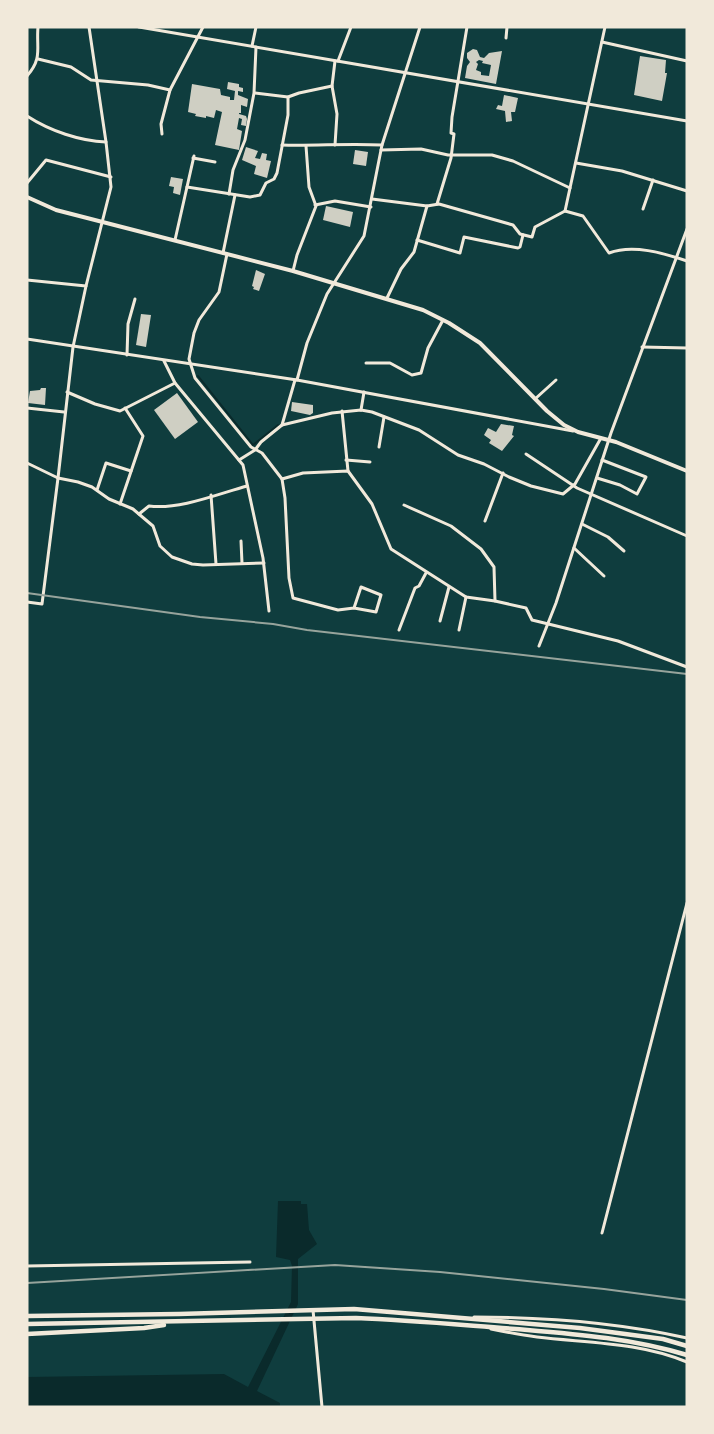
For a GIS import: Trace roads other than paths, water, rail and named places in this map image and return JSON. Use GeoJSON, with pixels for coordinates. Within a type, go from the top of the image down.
{"type":"FeatureCollection","features":[{"type":"Feature","properties":{"kind":"main road"},"geometry":{"type":"LineString","coordinates":[[27,197],[50,208],[102,223],[293,271],[423,310],[480,343],[553,416],[578,432],[609,440],[687,471]]}},
{"type":"Feature","properties":{"kind":"main road"},"geometry":{"type":"LineString","coordinates":[[27,1316],[179,1314],[302,1309],[374,1310],[580,1328],[663,1340],[687,1346]]}},
{"type":"Feature","properties":{"kind":"main road"},"geometry":{"type":"LineString","coordinates":[[27,1324],[302,1319],[403,1320],[600,1336],[660,1347],[687,1355]]}},
{"type":"Feature","properties":{"kind":"main road"},"geometry":{"type":"LineString","coordinates":[[27,1334],[144,1328],[178,1323]]}},
{"type":"Feature","properties":{"kind":"street"},"geometry":{"type":"LineString","coordinates":[[27,76],[35,67],[38,59],[38,27]]}},
{"type":"Feature","properties":{"kind":"street"},"geometry":{"type":"LineString","coordinates":[[27,602],[42,604],[73,347],[111,187],[90,27]]}},
{"type":"Feature","properties":{"kind":"street"},"geometry":{"type":"LineString","coordinates":[[139,27],[687,121]]}},
{"type":"Feature","properties":{"kind":"street"},"geometry":{"type":"LineString","coordinates":[[162,134],[161,124],[170,90],[203,27]]}},
{"type":"Feature","properties":{"kind":"street"},"geometry":{"type":"LineString","coordinates":[[229,194],[233,171],[245,140],[254,93],[256,27]]}},
{"type":"Feature","properties":{"kind":"street"},"geometry":{"type":"LineString","coordinates":[[335,145],[337,114],[332,86],[337,61],[351,27]]}},
{"type":"Feature","properties":{"kind":"street"},"geometry":{"type":"LineString","coordinates":[[282,425],[306,344],[327,294],[364,236],[382,145],[420,27]]}},
{"type":"Feature","properties":{"kind":"street"},"geometry":{"type":"LineString","coordinates":[[437,204],[451,155],[454,134],[451,133],[452,117],[467,27]]}},
{"type":"Feature","properties":{"kind":"street"},"geometry":{"type":"LineString","coordinates":[[506,38],[507,27]]}},
{"type":"Feature","properties":{"kind":"street"},"geometry":{"type":"LineString","coordinates":[[565,211],[605,27]]}},
{"type":"Feature","properties":{"kind":"street"},"geometry":{"type":"LineString","coordinates":[[602,42],[687,61]]}},
{"type":"Feature","properties":{"kind":"street"},"geometry":{"type":"LineString","coordinates":[[38,59],[71,67],[91,80],[148,85],[170,90]]}},
{"type":"Feature","properties":{"kind":"street"},"geometry":{"type":"LineString","coordinates":[[254,93],[288,97],[332,86]]}},
{"type":"Feature","properties":{"kind":"street"},"geometry":{"type":"LineString","coordinates":[[187,187],[236,195],[255,197],[260,195],[268,182],[276,176],[288,115],[288,97]]}},
{"type":"Feature","properties":{"kind":"street"},"geometry":{"type":"LineString","coordinates":[[27,116],[40,124],[90,141],[106,142]]}},
{"type":"Feature","properties":{"kind":"street"},"geometry":{"type":"LineString","coordinates":[[282,145],[353,143],[382,145]]}},
{"type":"Feature","properties":{"kind":"street"},"geometry":{"type":"LineString","coordinates":[[293,271],[315,205],[309,187],[306,146]]}},
{"type":"Feature","properties":{"kind":"street"},"geometry":{"type":"LineString","coordinates":[[381,150],[421,149],[451,155],[479,154],[513,161],[570,188]]}},
{"type":"Feature","properties":{"kind":"street"},"geometry":{"type":"LineString","coordinates":[[175,240],[194,157],[215,162]]}},
{"type":"Feature","properties":{"kind":"street"},"geometry":{"type":"LineString","coordinates":[[27,183],[46,160],[111,177]]}},
{"type":"Feature","properties":{"kind":"street"},"geometry":{"type":"LineString","coordinates":[[575,163],[622,171],[687,191]]}},
{"type":"Feature","properties":{"kind":"street"},"geometry":{"type":"LineString","coordinates":[[643,209],[653,180]]}},
{"type":"Feature","properties":{"kind":"street"},"geometry":{"type":"LineString","coordinates":[[236,195],[219,292],[196,326],[189,365],[195,378],[250,447],[262,453],[282,479],[289,578],[293,598],[338,610],[354,608],[376,612],[381,596],[361,587],[354,608]]}},
{"type":"Feature","properties":{"kind":"street"},"geometry":{"type":"LineString","coordinates":[[372,199],[427,206],[437,204],[513,225],[523,235],[532,237],[535,227],[565,211],[583,216],[609,254],[630,249],[687,261]]}},
{"type":"Feature","properties":{"kind":"street"},"geometry":{"type":"LineString","coordinates":[[315,205],[334,201],[370,207]]}},
{"type":"Feature","properties":{"kind":"street"},"geometry":{"type":"LineString","coordinates":[[387,298],[401,269],[414,252],[427,206]]}},
{"type":"Feature","properties":{"kind":"street"},"geometry":{"type":"LineString","coordinates":[[538,646],[548,625],[642,347],[687,229]]}},
{"type":"Feature","properties":{"kind":"street"},"geometry":{"type":"LineString","coordinates":[[417,240],[460,253],[465,237],[518,248],[523,235]]}},
{"type":"Feature","properties":{"kind":"street"},"geometry":{"type":"LineString","coordinates":[[27,280],[86,286]]}},
{"type":"Feature","properties":{"kind":"street"},"geometry":{"type":"LineString","coordinates":[[128,355],[128,324],[135,299]]}},
{"type":"Feature","properties":{"kind":"street"},"geometry":{"type":"LineString","coordinates":[[366,363],[390,363],[412,375],[422,373],[428,348],[443,320]]}},
{"type":"Feature","properties":{"kind":"street"},"geometry":{"type":"LineString","coordinates":[[27,339],[296,380],[578,432]]}},
{"type":"Feature","properties":{"kind":"street"},"geometry":{"type":"LineString","coordinates":[[642,347],[687,348]]}},
{"type":"Feature","properties":{"kind":"street"},"geometry":{"type":"LineString","coordinates":[[164,361],[175,383],[239,460],[244,470],[264,563],[269,611]]}},
{"type":"Feature","properties":{"kind":"street"},"geometry":{"type":"LineString","coordinates":[[535,399],[556,380]]}},
{"type":"Feature","properties":{"kind":"street"},"geometry":{"type":"LineString","coordinates":[[67,392],[108,409],[120,411],[175,383]]}},
{"type":"Feature","properties":{"kind":"street"},"geometry":{"type":"LineString","coordinates":[[362,410],[364,392]]}},
{"type":"Feature","properties":{"kind":"street"},"geometry":{"type":"LineString","coordinates":[[27,408],[64,412]]}},
{"type":"Feature","properties":{"kind":"street"},"geometry":{"type":"LineString","coordinates":[[120,504],[143,436],[125,408]]}},
{"type":"Feature","properties":{"kind":"street"},"geometry":{"type":"LineString","coordinates":[[239,460],[255,450],[282,425],[342,411],[362,410],[419,430],[458,455],[484,464],[531,486],[563,494],[574,486],[583,473],[601,438]]}},
{"type":"Feature","properties":{"kind":"street"},"geometry":{"type":"LineString","coordinates":[[342,411],[348,471],[372,504],[391,549],[466,597],[526,608],[532,620],[618,641],[687,667]]}},
{"type":"Feature","properties":{"kind":"street"},"geometry":{"type":"LineString","coordinates":[[548,426],[553,424],[553,416]]}},
{"type":"Feature","properties":{"kind":"street"},"geometry":{"type":"LineString","coordinates":[[379,447],[384,417]]}},
{"type":"Feature","properties":{"kind":"street"},"geometry":{"type":"LineString","coordinates":[[526,454],[591,495],[687,536]]}},
{"type":"Feature","properties":{"kind":"street"},"geometry":{"type":"LineString","coordinates":[[346,460],[370,462]]}},
{"type":"Feature","properties":{"kind":"street"},"geometry":{"type":"LineString","coordinates":[[597,477],[638,494],[646,477],[602,460]]}},
{"type":"Feature","properties":{"kind":"street"},"geometry":{"type":"LineString","coordinates":[[27,463],[58,478],[78,482],[97,490],[109,499],[133,509],[153,526],[160,546],[172,557],[192,564],[264,563]]}},
{"type":"Feature","properties":{"kind":"street"},"geometry":{"type":"LineString","coordinates":[[97,490],[106,463],[131,471]]}},
{"type":"Feature","properties":{"kind":"street"},"geometry":{"type":"LineString","coordinates":[[282,479],[303,473],[348,471]]}},
{"type":"Feature","properties":{"kind":"street"},"geometry":{"type":"LineString","coordinates":[[485,521],[503,473]]}},
{"type":"Feature","properties":{"kind":"street"},"geometry":{"type":"LineString","coordinates":[[139,514],[149,506],[160,508],[175,506],[247,486]]}},
{"type":"Feature","properties":{"kind":"street"},"geometry":{"type":"LineString","coordinates":[[211,495],[216,564]]}},
{"type":"Feature","properties":{"kind":"street"},"geometry":{"type":"LineString","coordinates":[[404,505],[451,526],[481,549],[494,567],[495,601]]}},
{"type":"Feature","properties":{"kind":"street"},"geometry":{"type":"LineString","coordinates":[[582,524],[608,537],[624,551]]}},
{"type":"Feature","properties":{"kind":"street"},"geometry":{"type":"LineString","coordinates":[[241,541],[242,563]]}},
{"type":"Feature","properties":{"kind":"street"},"geometry":{"type":"LineString","coordinates":[[574,548],[604,576]]}},
{"type":"Feature","properties":{"kind":"street"},"geometry":{"type":"LineString","coordinates":[[399,630],[415,588],[419,586],[426,573]]}},
{"type":"Feature","properties":{"kind":"street"},"geometry":{"type":"LineString","coordinates":[[440,621],[449,587]]}},
{"type":"Feature","properties":{"kind":"street"},"geometry":{"type":"LineString","coordinates":[[459,630],[466,597]]}},
{"type":"Feature","properties":{"kind":"street"},"geometry":{"type":"LineString","coordinates":[[602,1233],[687,903]]}},
{"type":"Feature","properties":{"kind":"street"},"geometry":{"type":"LineString","coordinates":[[27,1266],[250,1262]]}},
{"type":"Feature","properties":{"kind":"street"},"geometry":{"type":"LineString","coordinates":[[313,1309],[322,1407]]}},
{"type":"Feature","properties":{"kind":"street"},"geometry":{"type":"LineString","coordinates":[[472,1317],[537,1317],[581,1321],[637,1328],[687,1338]]}},
{"type":"Feature","properties":{"kind":"street"},"geometry":{"type":"LineString","coordinates":[[472,1326],[535,1337],[645,1349],[687,1362]]}},
{"type":"Feature","properties":{"kind":"water"},"geometry":{"type":"Polygon","coordinates":[[[278,1201],[301,1201],[301,1204],[307,1204],[309,1230],[317,1244],[298,1259],[298,1304],[257,1391],[280,1403],[280,1407],[27,1407],[27,1377],[224,1374],[248,1387],[291,1302],[292,1266],[290,1260],[276,1257],[278,1201]]]}},
{"type":"Feature","properties":{"kind":"waterway"},"geometry":{"type":"LineString","coordinates":[[198,376],[253,445],[278,425]]}},
{"type":"Feature","properties":{"kind":"railway"},"geometry":{"type":"LineString","coordinates":[[27,593],[200,617],[687,674]]}},
{"type":"Feature","properties":{"kind":"railway"},"geometry":{"type":"LineString","coordinates":[[27,1283],[335,1265],[440,1272],[687,1300]]}}]}
